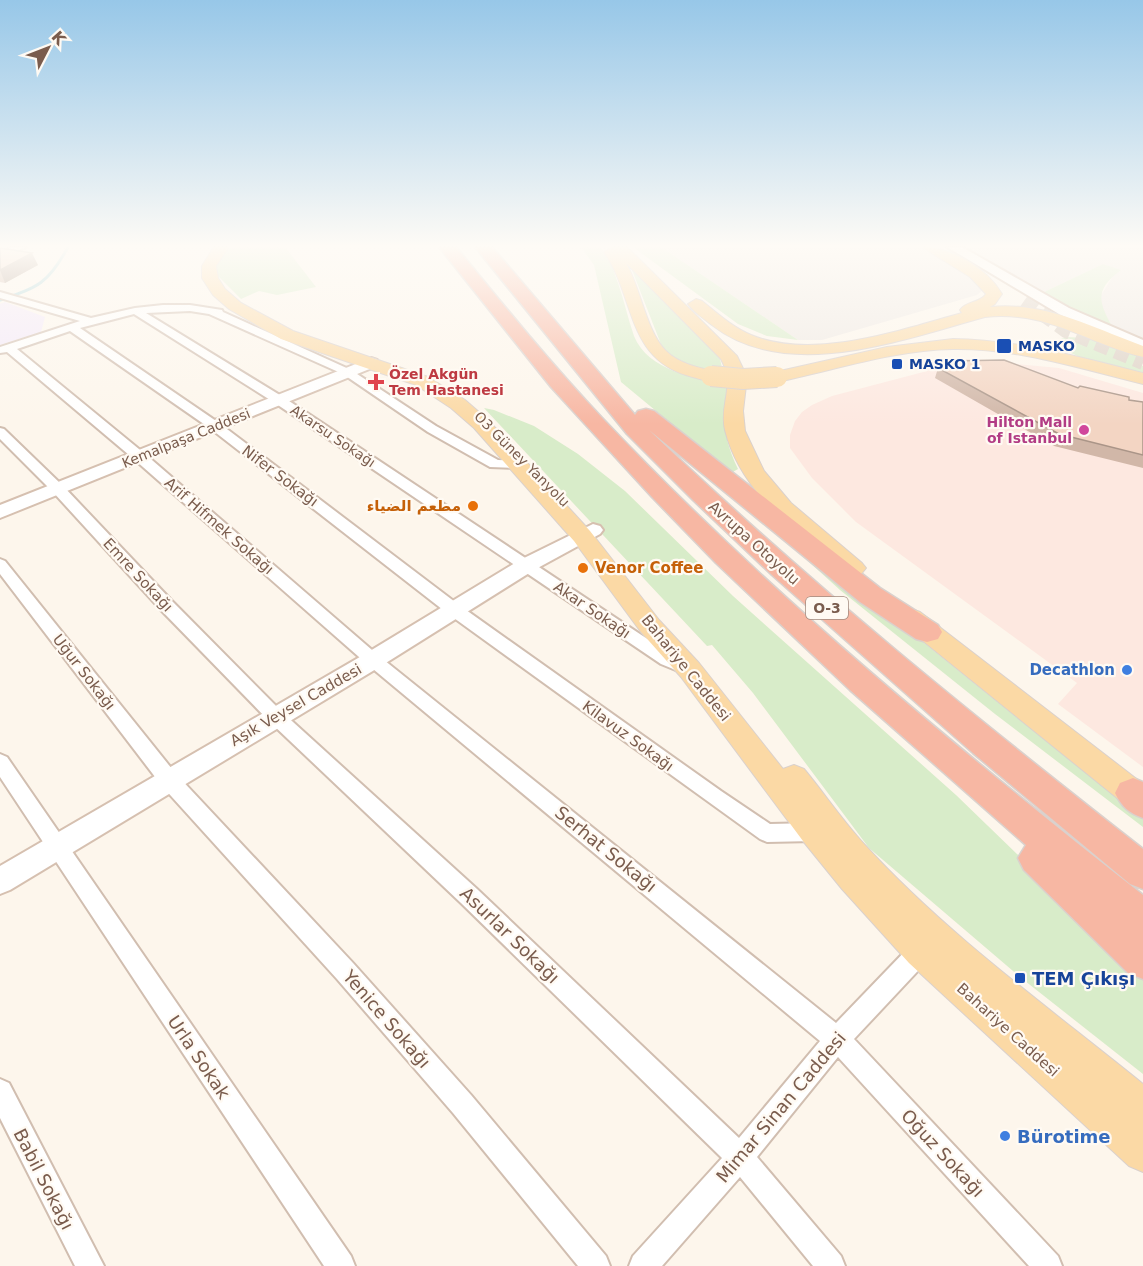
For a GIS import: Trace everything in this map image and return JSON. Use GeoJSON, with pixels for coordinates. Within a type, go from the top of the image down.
{"type":"FeatureCollection","features":[{"type":"Feature","properties":{"kind":"highway","name":"O-3"},"geometry":{"type":"LineString","coordinates":[[495,306],[551,375],[595,424],[722,554],[791,618],[1004,804],[1143,919]]}},
{"type":"Feature","properties":{"kind":"highway","name":"Avrupa Otoyolu"},"geometry":{"type":"LineString","coordinates":[[532,306],[635,429],[782,569],[985,744],[1143,872]]}},
{"type":"Feature","properties":{"kind":"highway"},"geometry":{"type":"LineString","coordinates":[[539,315],[668,434],[870,595],[927,632]]}},
{"type":"Feature","properties":{"kind":"highway"},"geometry":{"type":"LineString","coordinates":[[791,618],[805,644],[832,673],[1062,879],[1143,959]]}},
{"type":"Feature","properties":{"kind":"main road","name":"Bahariye Caddesi"},"geometry":{"type":"LineString","coordinates":[[235,306],[287,335],[422,381],[458,404],[481,424],[517,464],[587,533],[650,626],[690,670],[814,832],[921,951],[1143,1152]]}},
{"type":"Feature","properties":{"kind":"main road","name":"O3 Güney Yanyolu"},"geometry":{"type":"LineString","coordinates":[[252,306],[308,336],[424,377],[454,393],[480,415],[587,533]]}},
{"type":"Feature","properties":{"kind":"main road"},"geometry":{"type":"LineString","coordinates":[[637,306],[648,339],[661,356],[687,369],[711,376],[743,380],[777,377],[852,360],[934,346],[979,345],[1038,352],[1143,379]]}},
{"type":"Feature","properties":{"kind":"main road"},"geometry":{"type":"LineString","coordinates":[[679,306],[734,365],[740,381],[735,429],[749,460],[771,494],[805,528],[927,632],[1140,799]]}},
{"type":"Feature","properties":{"kind":"main road"},"geometry":{"type":"LineString","coordinates":[[698,306],[728,329],[748,339],[789,348],[849,346],[1020,306]]}},
{"type":"Feature","properties":{"kind":"main road"},"geometry":{"type":"LineString","coordinates":[[950,322],[960,314],[978,306]]}},
{"type":"Feature","properties":{"kind":"main road"},"geometry":{"type":"LineString","coordinates":[[852,360],[1026,306]]}},
{"type":"Feature","properties":{"kind":"main road"},"geometry":{"type":"LineString","coordinates":[[1037,306],[1106,339],[1143,352]]}},
{"type":"Feature","properties":{"kind":"main road"},"geometry":{"type":"LineString","coordinates":[[1039,306],[1143,346]]}},
{"type":"Feature","properties":{"kind":"main road"},"geometry":{"type":"LineString","coordinates":[[1088,365],[1052,348],[1050,336],[1073,333],[1106,339]]}},
{"type":"Feature","properties":{"kind":"main road","name":"Kemalpaşa Caddesi"},"geometry":{"type":"LineString","coordinates":[[0,512],[371,363]]}},
{"type":"Feature","properties":{"kind":"main road","name":"Aşık Veysel Caddesi"},"geometry":{"type":"LineString","coordinates":[[0,881],[373,660],[527,565],[587,533]]}},
{"type":"Feature","properties":{"kind":"main road"},"geometry":{"type":"LineString","coordinates":[[587,533],[702,660],[860,862],[957,954],[1143,1109]]}},
{"type":"Feature","properties":{"kind":"street"},"geometry":{"type":"LineString","coordinates":[[43,306],[94,322]]}},
{"type":"Feature","properties":{"kind":"street"},"geometry":{"type":"LineString","coordinates":[[4,349],[136,311],[179,306]]}},
{"type":"Feature","properties":{"kind":"street"},"geometry":{"type":"LineString","coordinates":[[181,306],[259,321]]}},
{"type":"Feature","properties":{"kind":"street"},"geometry":{"type":"LineString","coordinates":[[209,310],[347,372],[390,403],[475,454],[495,464],[517,464]]}},
{"type":"Feature","properties":{"kind":"street","name":"Akarsu Sokağı"},"geometry":{"type":"LineString","coordinates":[[136,311],[279,400],[527,565]]}},
{"type":"Feature","properties":{"kind":"street","name":"Nifer Sokağı"},"geometry":{"type":"LineString","coordinates":[[73,328],[215,426],[453,609]]}},
{"type":"Feature","properties":{"kind":"street","name":"Arif Hifmek Sokağı"},"geometry":{"type":"LineString","coordinates":[[4,349],[140,457],[373,660]]}},
{"type":"Feature","properties":{"kind":"street","name":"Emre Sokağı"},"geometry":{"type":"LineString","coordinates":[[0,432],[58,489],[166,605],[276,717]]}},
{"type":"Feature","properties":{"kind":"street","name":"Uğur Sokağı"},"geometry":{"type":"LineString","coordinates":[[0,564],[169,780]]}},
{"type":"Feature","properties":{"kind":"street","name":"Akar Sokağı"},"geometry":{"type":"LineString","coordinates":[[527,565],[667,660],[690,670]]}},
{"type":"Feature","properties":{"kind":"street","name":"Kilavuz Sokağı"},"geometry":{"type":"LineString","coordinates":[[453,609],[767,833],[814,832]]}},
{"type":"Feature","properties":{"kind":"street","name":"Serhat Sokağı"},"geometry":{"type":"LineString","coordinates":[[373,660],[837,1039]]}},
{"type":"Feature","properties":{"kind":"street","name":"Asurlar Sokağı"},"geometry":{"type":"LineString","coordinates":[[276,717],[469,896],[740,1157],[831,1266]]}},
{"type":"Feature","properties":{"kind":"street","name":"Urla Sokak"},"geometry":{"type":"LineString","coordinates":[[0,762],[341,1266]]}},
{"type":"Feature","properties":{"kind":"street","name":"Yenice Sokağı"},"geometry":{"type":"LineString","coordinates":[[169,780],[345,971],[596,1266]]}},
{"type":"Feature","properties":{"kind":"street","name":"Mimar Sinan Caddesi"},"geometry":{"type":"LineString","coordinates":[[643,1266],[740,1157],[837,1039],[921,951]]}},
{"type":"Feature","properties":{"kind":"street","name":"Oğuz Sokağı"},"geometry":{"type":"LineString","coordinates":[[837,1039],[1048,1266]]}},
{"type":"Feature","properties":{"kind":"street","name":"Babil Sokağı"},"geometry":{"type":"LineString","coordinates":[[0,1092],[90,1266]]}},
{"type":"Feature","properties":{"kind":"shaded area"},"geometry":{"type":"Polygon","coordinates":[[[0,306],[16,306],[45,317],[41,332],[0,345],[0,306]]]}},
{"type":"Feature","properties":{"kind":"shaded area"},"geometry":{"type":"Polygon","coordinates":[[[748,306],[939,306],[822,340],[798,340],[748,306]]]}},
{"type":"Feature","properties":{"kind":"shaded area"},"geometry":{"type":"Polygon","coordinates":[[[1143,306],[1143,340],[1114,330],[1101,307],[1143,306]]]}},
{"type":"Feature","properties":{"kind":"shaded area"},"geometry":{"type":"Polygon","coordinates":[[[963,359],[1059,368],[1143,393],[1143,767],[1058,704],[1077,683],[856,522],[812,478],[790,448],[790,435],[795,421],[812,405],[832,396],[950,365],[945,360],[963,359]]]}},
{"type":"Feature","properties":{"kind":"green space"},"geometry":{"type":"Polygon","coordinates":[[[603,306],[625,306],[634,336],[641,348],[661,365],[688,376],[728,386],[727,438],[738,469],[731,473],[621,382],[603,306]]]}},
{"type":"Feature","properties":{"kind":"green space"},"geometry":{"type":"Polygon","coordinates":[[[646,306],[669,306],[720,359],[723,372],[694,367],[664,352],[646,306]]]}},
{"type":"Feature","properties":{"kind":"green space"},"geometry":{"type":"Polygon","coordinates":[[[714,306],[748,306],[798,340],[767,336],[738,324],[714,306]]]}},
{"type":"Feature","properties":{"kind":"green space"},"geometry":{"type":"Polygon","coordinates":[[[1065,306],[1102,306],[1114,330],[1065,306]]]}},
{"type":"Feature","properties":{"kind":"green space"},"geometry":{"type":"Polygon","coordinates":[[[1065,337],[1089,338],[1143,357],[1141,365],[1143,374],[1071,353],[1057,341],[1065,337]]]}},
{"type":"Feature","properties":{"kind":"green space"},"geometry":{"type":"Polygon","coordinates":[[[484,408],[534,426],[578,454],[625,491],[733,596],[956,795],[1143,976],[1143,1074],[1020,977],[869,848],[753,693],[712,645],[707,646],[484,408]]]}},
{"type":"Feature","properties":{"kind":"green space"},"geometry":{"type":"Polygon","coordinates":[[[692,456],[1143,819],[1143,827],[995,714],[840,590],[692,456]]]}},
{"type":"Feature","properties":{"kind":"building","name":"Hilton Mall of Istanbul"},"geometry":{"type":"Polygon","coordinates":[[[1004,360],[1078,388],[1080,386],[1143,402],[1143,455],[1059,434],[938,368],[949,361],[1004,360]]]}},
{"type":"Feature","properties":{"kind":"tunnel"},"geometry":{"type":"LineString","coordinates":[[1031,306],[1066,331],[1143,363]]}},
{"type":"Feature","properties":{"kind":"place","name":"MASKO"},"geometry":{"type":"Point","coordinates":[1004,346]}},
{"type":"Feature","properties":{"kind":"place","name":"MASKO 1"},"geometry":{"type":"Point","coordinates":[897,364]}},
{"type":"Feature","properties":{"kind":"place","name":"Özel Akgün Tem Hastanesi"},"geometry":{"type":"Point","coordinates":[376,382]}},
{"type":"Feature","properties":{"kind":"place","name":"Hilton Mall of Istanbul"},"geometry":{"type":"Point","coordinates":[1084,430]}},
{"type":"Feature","properties":{"kind":"place","name":"مطعم الضياء"},"geometry":{"type":"Point","coordinates":[473,506]}},
{"type":"Feature","properties":{"kind":"place","name":"Venor Coffee"},"geometry":{"type":"Point","coordinates":[583,568]}},
{"type":"Feature","properties":{"kind":"place","name":"Decathlon"},"geometry":{"type":"Point","coordinates":[1127,670]}},
{"type":"Feature","properties":{"kind":"place","name":"TEM Çıkışı"},"geometry":{"type":"Point","coordinates":[1020,978]}},
{"type":"Feature","properties":{"kind":"place","name":"Bürotime"},"geometry":{"type":"Point","coordinates":[1005,1136]}}]}
